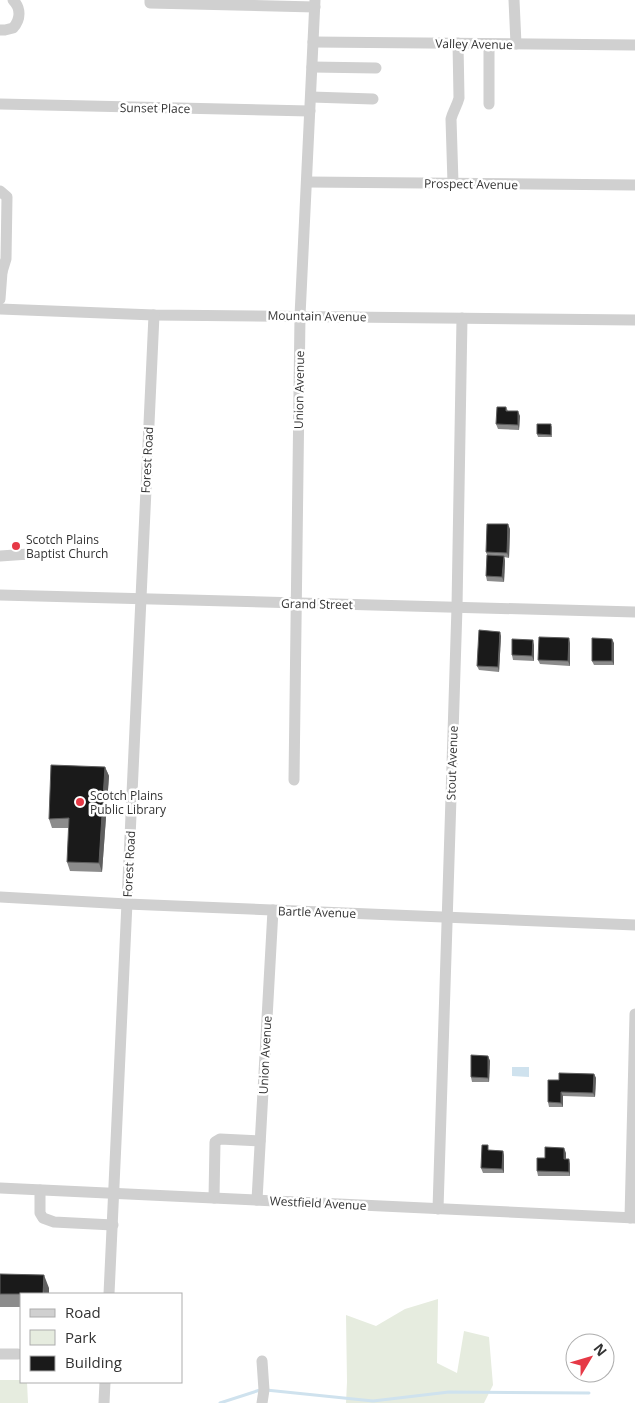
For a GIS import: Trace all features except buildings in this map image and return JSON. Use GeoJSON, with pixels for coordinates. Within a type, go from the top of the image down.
{"type":"FeatureCollection","features":[{"type":"Feature","properties":{"kind":"street"},"geometry":{"type":"LineString","coordinates":[[0,30],[14,28],[18,20],[19,9],[13,0]]}},
{"type":"Feature","properties":{"kind":"street"},"geometry":{"type":"LineString","coordinates":[[150,0],[150,2],[315,4]]}},
{"type":"Feature","properties":{"kind":"street"},"geometry":{"type":"LineString","coordinates":[[514,0],[516,44]]}},
{"type":"Feature","properties":{"kind":"street","name":"Union Avenue"},"geometry":{"type":"LineString","coordinates":[[294,780],[300,316],[315,4]]}},
{"type":"Feature","properties":{"kind":"street","name":"Valley Avenue"},"geometry":{"type":"LineString","coordinates":[[313,42],[635,46]]}},
{"type":"Feature","properties":{"kind":"street"},"geometry":{"type":"LineString","coordinates":[[453,183],[451,119],[459,98],[458,43]]}},
{"type":"Feature","properties":{"kind":"street"},"geometry":{"type":"LineString","coordinates":[[489,44],[489,104]]}},
{"type":"Feature","properties":{"kind":"street"},"geometry":{"type":"LineString","coordinates":[[312,67],[376,68]]}},
{"type":"Feature","properties":{"kind":"street"},"geometry":{"type":"LineString","coordinates":[[311,97],[373,99]]}},
{"type":"Feature","properties":{"kind":"street","name":"Sunset Place"},"geometry":{"type":"LineString","coordinates":[[0,104],[310,111]]}},
{"type":"Feature","properties":{"kind":"street","name":"Prospect Avenue"},"geometry":{"type":"LineString","coordinates":[[307,182],[635,186]]}},
{"type":"Feature","properties":{"kind":"street"},"geometry":{"type":"LineString","coordinates":[[0,191],[7,197],[6,259],[1,272],[0,299]]}},
{"type":"Feature","properties":{"kind":"street","name":"Mountain Avenue"},"geometry":{"type":"LineString","coordinates":[[0,309],[154,314],[635,320]]}},
{"type":"Feature","properties":{"kind":"street","name":"Forest Road"},"geometry":{"type":"LineString","coordinates":[[110,1293],[154,314]]}},
{"type":"Feature","properties":{"kind":"street","name":"Stout Avenue"},"geometry":{"type":"LineString","coordinates":[[438,1209],[457,607],[462,318]]}},
{"type":"Feature","properties":{"kind":"street"},"geometry":{"type":"LineString","coordinates":[[0,556],[29,554]]}},
{"type":"Feature","properties":{"kind":"street","name":"Grand Street"},"geometry":{"type":"LineString","coordinates":[[0,595],[635,612]]}},
{"type":"Feature","properties":{"kind":"street","name":"Bartle Avenue"},"geometry":{"type":"LineString","coordinates":[[0,896],[127,904],[635,925]]}},
{"type":"Feature","properties":{"kind":"street","name":"Union Avenue"},"geometry":{"type":"LineString","coordinates":[[257,1200],[273,910]]}},
{"type":"Feature","properties":{"kind":"street"},"geometry":{"type":"LineString","coordinates":[[633,1218],[635,1014]]}},
{"type":"Feature","properties":{"kind":"street"},"geometry":{"type":"LineString","coordinates":[[214,1198],[215,1142],[220,1139],[260,1141]]}},
{"type":"Feature","properties":{"kind":"street","name":"Westfield Avenue"},"geometry":{"type":"LineString","coordinates":[[0,1188],[633,1218]]}},
{"type":"Feature","properties":{"kind":"street"},"geometry":{"type":"LineString","coordinates":[[40,1190],[40,1213],[43,1218],[54,1222],[113,1225]]}},
{"type":"Feature","properties":{"kind":"street"},"geometry":{"type":"LineString","coordinates":[[0,1354],[18,1354]]}},
{"type":"Feature","properties":{"kind":"street"},"geometry":{"type":"LineString","coordinates":[[262,1361],[264,1390],[262,1403]]}},
{"type":"Feature","properties":{"kind":"street"},"geometry":{"type":"LineString","coordinates":[[104,1403],[105,1383]]}},
{"type":"Feature","properties":{"kind":"green space"},"geometry":{"type":"Polygon","coordinates":[[[438,1299],[437,1363],[457,1373],[464,1331],[489,1337],[493,1385],[484,1403],[346,1403],[346,1315],[376,1326],[405,1309],[438,1299]]]}},
{"type":"Feature","properties":{"kind":"green space"},"geometry":{"type":"Polygon","coordinates":[[[0,1380],[20,1380],[20,1383],[27,1383],[28,1403],[0,1403],[0,1380]]]}},
{"type":"Feature","properties":{"kind":"water"},"geometry":{"type":"Polygon","coordinates":[[[512,1067],[529,1067],[529,1077],[512,1076],[512,1067]]]}},
{"type":"Feature","properties":{"kind":"waterway"},"geometry":{"type":"LineString","coordinates":[[220,1403],[260,1390]]}},
{"type":"Feature","properties":{"kind":"waterway"},"geometry":{"type":"LineString","coordinates":[[266,1390],[373,1401],[449,1392],[589,1393]]}},
{"type":"Feature","properties":{"kind":"place","name":"Scotch Plains Baptist Church"},"geometry":{"type":"Point","coordinates":[16,546]}},
{"type":"Feature","properties":{"kind":"place","name":"Scotch Plains Public Library"},"geometry":{"type":"Point","coordinates":[80,802]}}]}
